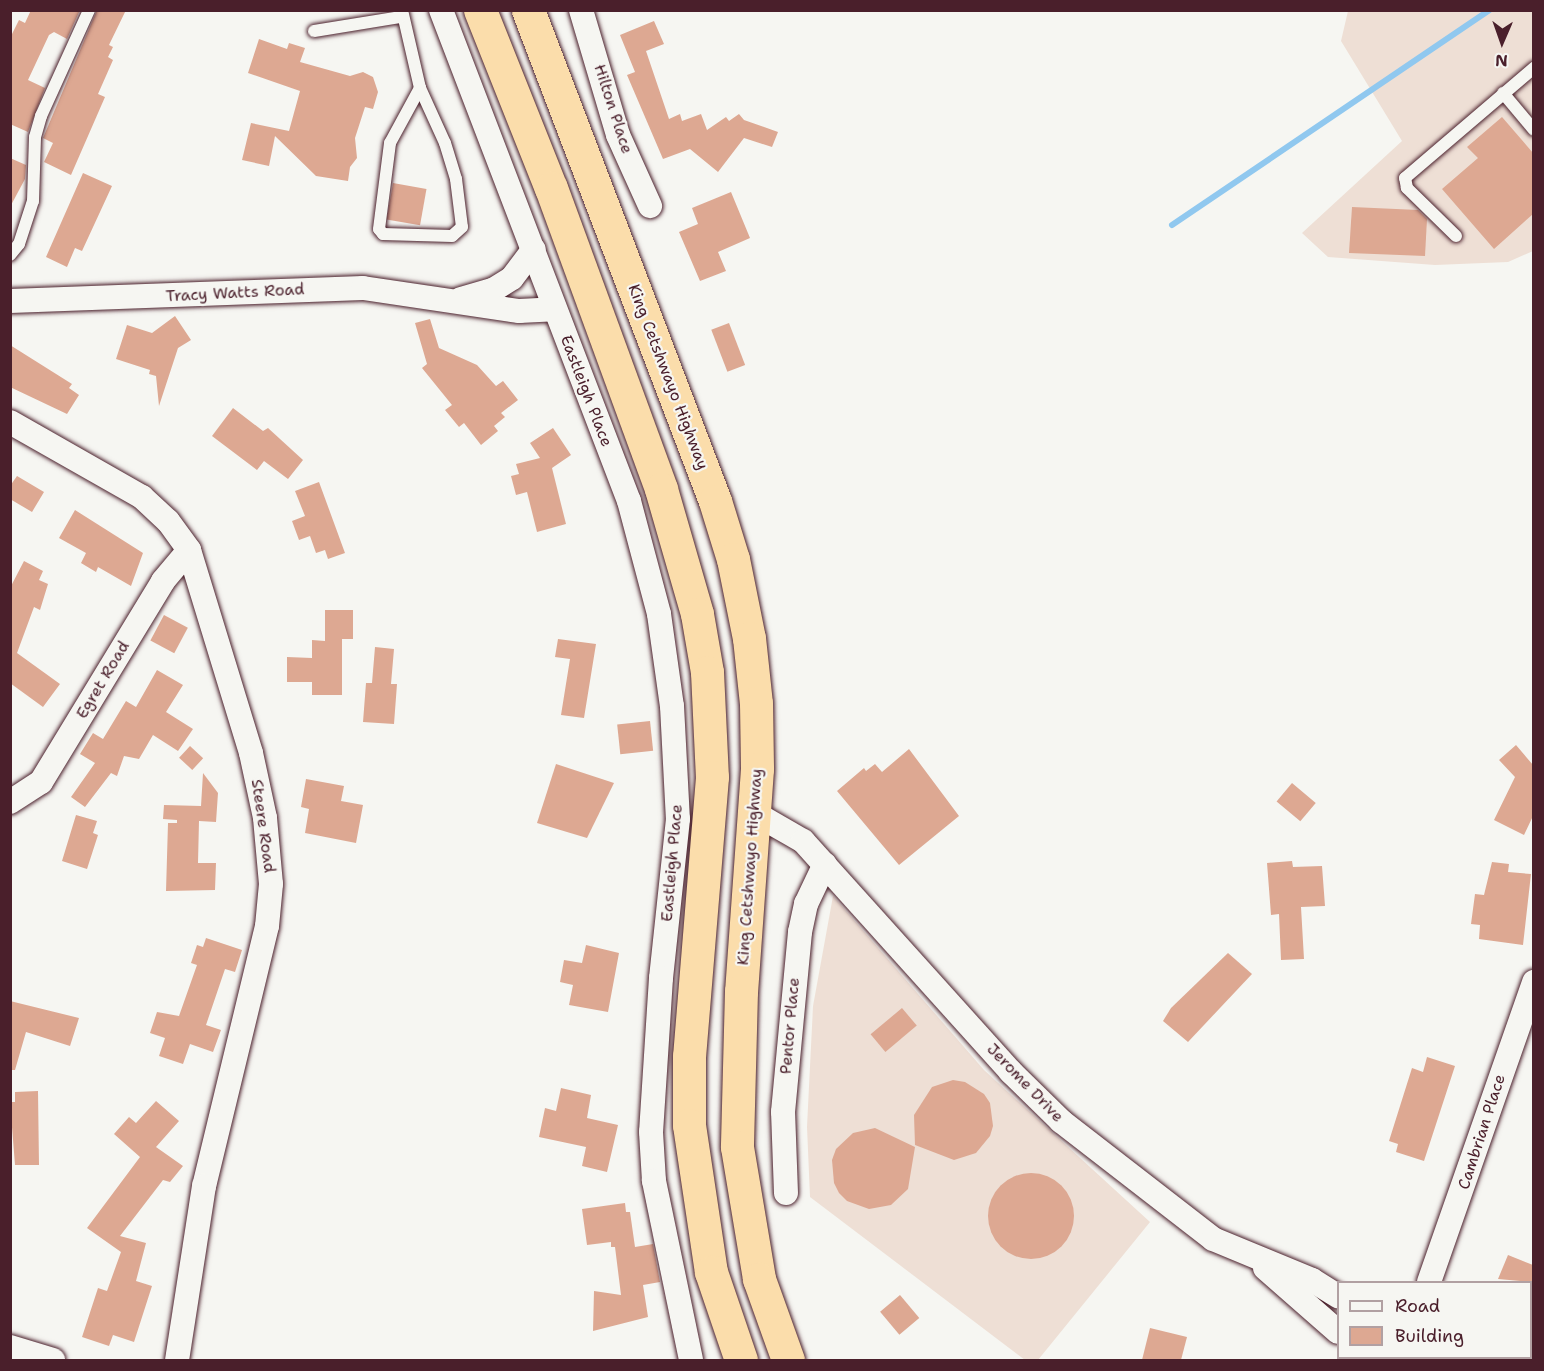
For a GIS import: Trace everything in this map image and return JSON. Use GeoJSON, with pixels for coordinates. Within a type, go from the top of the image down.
{"type":"FeatureCollection","features":[{"type":"Feature","properties":{"kind":"highway"},"geometry":{"type":"LineString","coordinates":[[480,10],[551,188],[661,489],[697,614],[707,672],[712,777],[689,1056],[689,1125],[711,1272],[741,1360]]}},
{"type":"Feature","properties":{"kind":"highway","name":"King Cetshwayo Highway"},"geometry":{"type":"LineString","coordinates":[[528,10],[696,450],[733,559],[756,703],[756,814],[741,991],[737,1146],[759,1279],[788,1360]]}},
{"type":"Feature","properties":{"kind":"street"},"geometry":{"type":"LineString","coordinates":[[441,10],[534,249],[554,309]]}},
{"type":"Feature","properties":{"kind":"street","name":"Hilton Place"},"geometry":{"type":"LineString","coordinates":[[581,10],[618,135],[650,206]]}},
{"type":"Feature","properties":{"kind":"street","name":"Tracy Watts Road"},"geometry":{"type":"LineString","coordinates":[[459,300],[494,290],[513,278],[534,249]]}},
{"type":"Feature","properties":{"kind":"street","name":"Tracy Watts Road"},"geometry":{"type":"LineString","coordinates":[[10,301],[229,294],[297,288],[363,288],[519,310],[554,309]]}},
{"type":"Feature","properties":{"kind":"street","name":"Eastleigh Place"},"geometry":{"type":"LineString","coordinates":[[554,309],[629,501],[659,614],[672,706],[678,819],[661,978],[651,1132],[654,1181],[691,1360]]}},
{"type":"Feature","properties":{"kind":"street"},"geometry":{"type":"LineString","coordinates":[[519,310],[570,351]]}},
{"type":"Feature","properties":{"kind":"street","name":"Steere Road"},"geometry":{"type":"LineString","coordinates":[[10,422],[141,497],[168,521],[189,550],[252,753],[265,818],[271,884],[260,971],[202,1196],[177,1360]]}},
{"type":"Feature","properties":{"kind":"street","name":"Egret Road"},"geometry":{"type":"LineString","coordinates":[[10,802],[41,782],[164,582],[189,550]]}},
{"type":"Feature","properties":{"kind":"street","name":"Jerome Drive"},"geometry":{"type":"LineString","coordinates":[[756,814],[803,841],[1011,1072],[1061,1121],[1182,1218],[1251,1257],[1312,1280],[1337,1295]]}},
{"type":"Feature","properties":{"kind":"street","name":"Pentor Place"},"geometry":{"type":"LineString","coordinates":[[786,1193],[783,1112],[800,932],[806,904],[825,864]]}},
{"type":"Feature","properties":{"kind":"street","name":"Cambrian Place"},"geometry":{"type":"LineString","coordinates":[[1430,1281],[1533,982]]}},
{"type":"Feature","properties":{"kind":"street"},"geometry":{"type":"LineString","coordinates":[[1251,1257],[1337,1331]]}},
{"type":"Feature","properties":{"kind":"street"},"geometry":{"type":"LineString","coordinates":[[10,1347],[53,1360]]}},
{"type":"Feature","properties":{"kind":"lane"},"geometry":{"type":"LineString","coordinates":[[10,255],[19,244],[33,201],[35,137],[41,116],[89,10]]}},
{"type":"Feature","properties":{"kind":"lane"},"geometry":{"type":"LineString","coordinates":[[314,31],[401,14],[420,88],[446,143],[456,179],[462,227],[452,236],[383,234],[379,229],[390,142],[420,88]]}},
{"type":"Feature","properties":{"kind":"lane"},"geometry":{"type":"LineString","coordinates":[[1456,236],[1407,188],[1405,178],[1533,68]]}},
{"type":"Feature","properties":{"kind":"lane"},"geometry":{"type":"LineString","coordinates":[[1503,93],[1533,130]]}},
{"type":"Feature","properties":{"kind":"shaded area"},"geometry":{"type":"Polygon","coordinates":[[[1348,11],[1533,11],[1533,251],[1508,262],[1435,265],[1328,257],[1302,233],[1402,141],[1341,41],[1348,11]]]}},
{"type":"Feature","properties":{"kind":"shaded area"},"geometry":{"type":"Polygon","coordinates":[[[833,896],[984,1070],[1150,1222],[1038,1360],[1025,1360],[810,1197],[807,1127],[813,1006],[833,896]]]}},
{"type":"Feature","properties":{"kind":"building"},"geometry":{"type":"Polygon","coordinates":[[[31,10],[80,10],[67,39],[54,32],[49,35],[28,80],[45,88],[28,132],[10,124],[10,38],[19,20],[25,23],[31,10]]]}},
{"type":"Feature","properties":{"kind":"building"},"geometry":{"type":"Polygon","coordinates":[[[97,10],[126,10],[109,45],[113,47],[108,57],[113,60],[98,94],[105,97],[71,175],[44,162],[53,143],[43,138],[97,10]]]}},
{"type":"Feature","properties":{"kind":"building"},"geometry":{"type":"Polygon","coordinates":[[[654,21],[664,44],[646,51],[669,119],[680,114],[682,121],[701,114],[707,130],[726,117],[729,121],[739,114],[744,120],[778,132],[772,147],[744,138],[718,172],[690,149],[663,159],[627,75],[635,72],[620,35],[654,21]]]}},
{"type":"Feature","properties":{"kind":"building"},"geometry":{"type":"Polygon","coordinates":[[[259,39],[287,49],[289,43],[305,48],[300,62],[350,76],[363,72],[373,77],[378,92],[373,109],[365,107],[355,138],[357,158],[350,167],[348,181],[316,176],[275,136],[269,166],[242,160],[251,123],[289,131],[300,91],[248,73],[259,39]]]}},
{"type":"Feature","properties":{"kind":"building"},"geometry":{"type":"Polygon","coordinates":[[[1502,117],[1533,153],[1533,214],[1494,249],[1442,189],[1478,158],[1467,147],[1502,117]]]}},
{"type":"Feature","properties":{"kind":"building"},"geometry":{"type":"Polygon","coordinates":[[[10,158],[26,165],[25,179],[10,207],[10,158]]]}},
{"type":"Feature","properties":{"kind":"building"},"geometry":{"type":"Polygon","coordinates":[[[83,173],[112,186],[82,251],[75,248],[67,267],[46,257],[83,173]]]}},
{"type":"Feature","properties":{"kind":"building"},"geometry":{"type":"Polygon","coordinates":[[[393,183],[426,189],[420,225],[387,219],[393,183]]]}},
{"type":"Feature","properties":{"kind":"building"},"geometry":{"type":"Polygon","coordinates":[[[731,192],[750,238],[718,252],[726,271],[700,281],[679,232],[698,224],[692,208],[731,192]]]}},
{"type":"Feature","properties":{"kind":"building"},"geometry":{"type":"Polygon","coordinates":[[[1352,207],[1418,210],[1427,219],[1425,256],[1349,253],[1352,207]]]}},
{"type":"Feature","properties":{"kind":"building"},"geometry":{"type":"Polygon","coordinates":[[[175,316],[191,340],[178,348],[159,406],[156,376],[149,374],[150,370],[116,359],[127,325],[152,333],[175,316]]]}},
{"type":"Feature","properties":{"kind":"building"},"geometry":{"type":"Polygon","coordinates":[[[430,319],[439,348],[477,365],[496,386],[503,381],[518,400],[501,413],[505,417],[494,426],[498,431],[481,445],[464,423],[459,427],[445,410],[452,405],[422,368],[427,364],[415,323],[430,319]]]}},
{"type":"Feature","properties":{"kind":"building"},"geometry":{"type":"Polygon","coordinates":[[[729,323],[745,365],[727,372],[711,330],[729,323]]]}},
{"type":"Feature","properties":{"kind":"building"},"geometry":{"type":"Polygon","coordinates":[[[10,345],[72,384],[69,388],[79,395],[67,414],[10,387],[10,345]]]}},
{"type":"Feature","properties":{"kind":"building"},"geometry":{"type":"Polygon","coordinates":[[[233,408],[263,431],[268,428],[303,460],[288,479],[264,461],[257,470],[212,436],[233,408]]]}},
{"type":"Feature","properties":{"kind":"building"},"geometry":{"type":"Polygon","coordinates":[[[553,428],[571,455],[552,468],[566,524],[537,532],[527,492],[516,495],[511,476],[519,474],[516,464],[540,458],[530,443],[553,428]]]}},
{"type":"Feature","properties":{"kind":"building"},"geometry":{"type":"Polygon","coordinates":[[[17,476],[44,492],[32,512],[10,499],[10,486],[17,476]]]}},
{"type":"Feature","properties":{"kind":"building"},"geometry":{"type":"Polygon","coordinates":[[[319,482],[345,553],[328,559],[325,550],[316,553],[310,536],[299,540],[292,521],[305,516],[295,491],[319,482]]]}},
{"type":"Feature","properties":{"kind":"building"},"geometry":{"type":"Polygon","coordinates":[[[75,510],[143,553],[131,586],[98,567],[96,572],[81,563],[86,553],[59,538],[75,510]]]}},
{"type":"Feature","properties":{"kind":"building"},"geometry":{"type":"Polygon","coordinates":[[[24,561],[43,571],[39,580],[48,584],[40,610],[34,607],[17,653],[60,684],[43,707],[10,683],[10,588],[24,561]]]}},
{"type":"Feature","properties":{"kind":"building"},"geometry":{"type":"Polygon","coordinates":[[[325,610],[353,610],[353,639],[342,639],[342,695],[312,695],[312,682],[287,682],[287,657],[312,658],[312,640],[325,641],[325,610]]]}},
{"type":"Feature","properties":{"kind":"building"},"geometry":{"type":"Polygon","coordinates":[[[164,615],[188,628],[174,653],[150,641],[164,615]]]}},
{"type":"Feature","properties":{"kind":"building"},"geometry":{"type":"Polygon","coordinates":[[[558,639],[596,644],[584,718],[561,715],[570,659],[555,657],[558,639]]]}},
{"type":"Feature","properties":{"kind":"building"},"geometry":{"type":"Polygon","coordinates":[[[375,647],[394,649],[391,684],[397,684],[394,724],[363,722],[366,683],[372,683],[375,647]]]}},
{"type":"Feature","properties":{"kind":"building"},"geometry":{"type":"Polygon","coordinates":[[[157,670],[183,685],[166,712],[193,729],[178,751],[153,735],[139,759],[124,756],[117,776],[111,773],[85,807],[71,797],[95,763],[80,754],[93,733],[103,739],[126,701],[136,707],[157,670]]]}},
{"type":"Feature","properties":{"kind":"building"},"geometry":{"type":"Polygon","coordinates":[[[650,721],[653,751],[620,754],[617,724],[650,721]]]}},
{"type":"Feature","properties":{"kind":"building"},"geometry":{"type":"Polygon","coordinates":[[[1516,745],[1533,765],[1533,816],[1524,835],[1494,820],[1515,777],[1499,760],[1516,745]]]}},
{"type":"Feature","properties":{"kind":"building"},"geometry":{"type":"Polygon","coordinates":[[[190,746],[203,758],[192,770],[179,758],[190,746]]]}},
{"type":"Feature","properties":{"kind":"building"},"geometry":{"type":"Polygon","coordinates":[[[909,749],[959,816],[899,865],[837,791],[864,768],[866,771],[875,764],[882,772],[909,749]]]}},
{"type":"Feature","properties":{"kind":"building"},"geometry":{"type":"Polygon","coordinates":[[[556,764],[614,783],[587,838],[537,823],[556,764]]]}},
{"type":"Feature","properties":{"kind":"building"},"geometry":{"type":"Polygon","coordinates":[[[203,773],[218,793],[216,822],[199,821],[198,863],[216,863],[215,890],[166,891],[168,823],[177,823],[177,820],[163,819],[164,805],[201,806],[203,773]]]}},
{"type":"Feature","properties":{"kind":"building"},"geometry":{"type":"Polygon","coordinates":[[[306,779],[344,786],[341,801],[363,805],[356,843],[305,833],[309,809],[301,807],[306,779]]]}},
{"type":"Feature","properties":{"kind":"building"},"geometry":{"type":"Polygon","coordinates":[[[1292,783],[1316,803],[1300,821],[1277,801],[1292,783]]]}},
{"type":"Feature","properties":{"kind":"building"},"geometry":{"type":"Polygon","coordinates":[[[76,815],[97,821],[93,833],[98,835],[87,869],[62,861],[76,815]]]}},
{"type":"Feature","properties":{"kind":"building"},"geometry":{"type":"Polygon","coordinates":[[[1292,861],[1293,867],[1322,866],[1325,906],[1301,907],[1304,959],[1281,960],[1279,914],[1271,915],[1267,863],[1292,861]]]}},
{"type":"Feature","properties":{"kind":"building"},"geometry":{"type":"Polygon","coordinates":[[[1492,862],[1509,864],[1508,872],[1531,874],[1523,945],[1479,939],[1480,925],[1471,924],[1475,894],[1484,895],[1492,862]]]}},
{"type":"Feature","properties":{"kind":"building"},"geometry":{"type":"Polygon","coordinates":[[[206,938],[242,950],[235,972],[225,969],[206,1025],[221,1030],[213,1052],[190,1044],[183,1064],[159,1056],[165,1038],[150,1033],[157,1012],[179,1016],[197,965],[191,963],[197,945],[203,947],[206,938]]]}},
{"type":"Feature","properties":{"kind":"building"},"geometry":{"type":"Polygon","coordinates":[[[586,945],[619,953],[608,1012],[569,1005],[573,985],[560,982],[564,960],[582,963],[586,945]]]}},
{"type":"Feature","properties":{"kind":"building"},"geometry":{"type":"Polygon","coordinates":[[[1228,953],[1252,974],[1188,1042],[1163,1021],[1171,1008],[1228,953]]]}},
{"type":"Feature","properties":{"kind":"building"},"geometry":{"type":"Polygon","coordinates":[[[10,1001],[79,1018],[70,1046],[26,1032],[15,1070],[10,1070],[10,1001]]]}},
{"type":"Feature","properties":{"kind":"building"},"geometry":{"type":"Polygon","coordinates":[[[902,1008],[917,1026],[885,1052],[871,1034],[902,1008]]]}},
{"type":"Feature","properties":{"kind":"building"},"geometry":{"type":"Polygon","coordinates":[[[1427,1057],[1455,1066],[1424,1161],[1396,1152],[1398,1144],[1389,1141],[1412,1068],[1423,1072],[1427,1057]]]}},
{"type":"Feature","properties":{"kind":"building"},"geometry":{"type":"Polygon","coordinates":[[[953,1080],[965,1082],[984,1094],[990,1103],[993,1126],[990,1136],[976,1153],[954,1160],[915,1145],[914,1115],[932,1087],[953,1080]]]}},
{"type":"Feature","properties":{"kind":"building"},"geometry":{"type":"Polygon","coordinates":[[[561,1088],[591,1095],[587,1118],[618,1125],[607,1172],[582,1166],[586,1147],[539,1137],[545,1108],[556,1111],[561,1088]]]}},
{"type":"Feature","properties":{"kind":"building"},"geometry":{"type":"Polygon","coordinates":[[[38,1091],[39,1165],[15,1165],[10,1102],[15,1102],[15,1092],[38,1091]]]}},
{"type":"Feature","properties":{"kind":"building"},"geometry":{"type":"Polygon","coordinates":[[[156,1101],[179,1121],[156,1147],[183,1166],[170,1182],[163,1180],[120,1236],[146,1243],[136,1281],[152,1286],[134,1342],[113,1335],[109,1346],[82,1337],[98,1288],[107,1291],[121,1252],[87,1228],[140,1157],[114,1134],[129,1117],[136,1123],[156,1101]]]}},
{"type":"Feature","properties":{"kind":"building"},"geometry":{"type":"Polygon","coordinates":[[[875,1128],[915,1147],[908,1189],[891,1205],[869,1209],[847,1201],[839,1193],[834,1183],[832,1160],[836,1149],[853,1133],[875,1128]]]}},
{"type":"Feature","properties":{"kind":"building"},"geometry":{"type":"Polygon","coordinates":[[[1031,1173],[1047,1177],[1061,1186],[1070,1200],[1074,1216],[1070,1232],[1061,1246],[1047,1255],[1031,1259],[1015,1255],[1001,1246],[992,1232],[988,1216],[992,1200],[1001,1186],[1015,1177],[1031,1173]]]}},
{"type":"Feature","properties":{"kind":"building"},"geometry":{"type":"Polygon","coordinates":[[[625,1203],[626,1212],[630,1212],[635,1247],[653,1244],[660,1282],[643,1285],[648,1317],[593,1331],[594,1291],[621,1295],[615,1247],[611,1247],[611,1242],[587,1245],[582,1209],[625,1203]]]}},
{"type":"Feature","properties":{"kind":"building"},"geometry":{"type":"Polygon","coordinates":[[[1508,1255],[1533,1265],[1533,1282],[1498,1279],[1508,1255]]]}},
{"type":"Feature","properties":{"kind":"building"},"geometry":{"type":"Polygon","coordinates":[[[900,1295],[919,1318],[899,1335],[880,1312],[900,1295]]]}},
{"type":"Feature","properties":{"kind":"building"},"geometry":{"type":"Polygon","coordinates":[[[1150,1328],[1187,1337],[1181,1360],[1142,1360],[1150,1328]]]}},
{"type":"Feature","properties":{"kind":"waterway"},"geometry":{"type":"LineString","coordinates":[[1172,225],[1489,10]]}}]}
